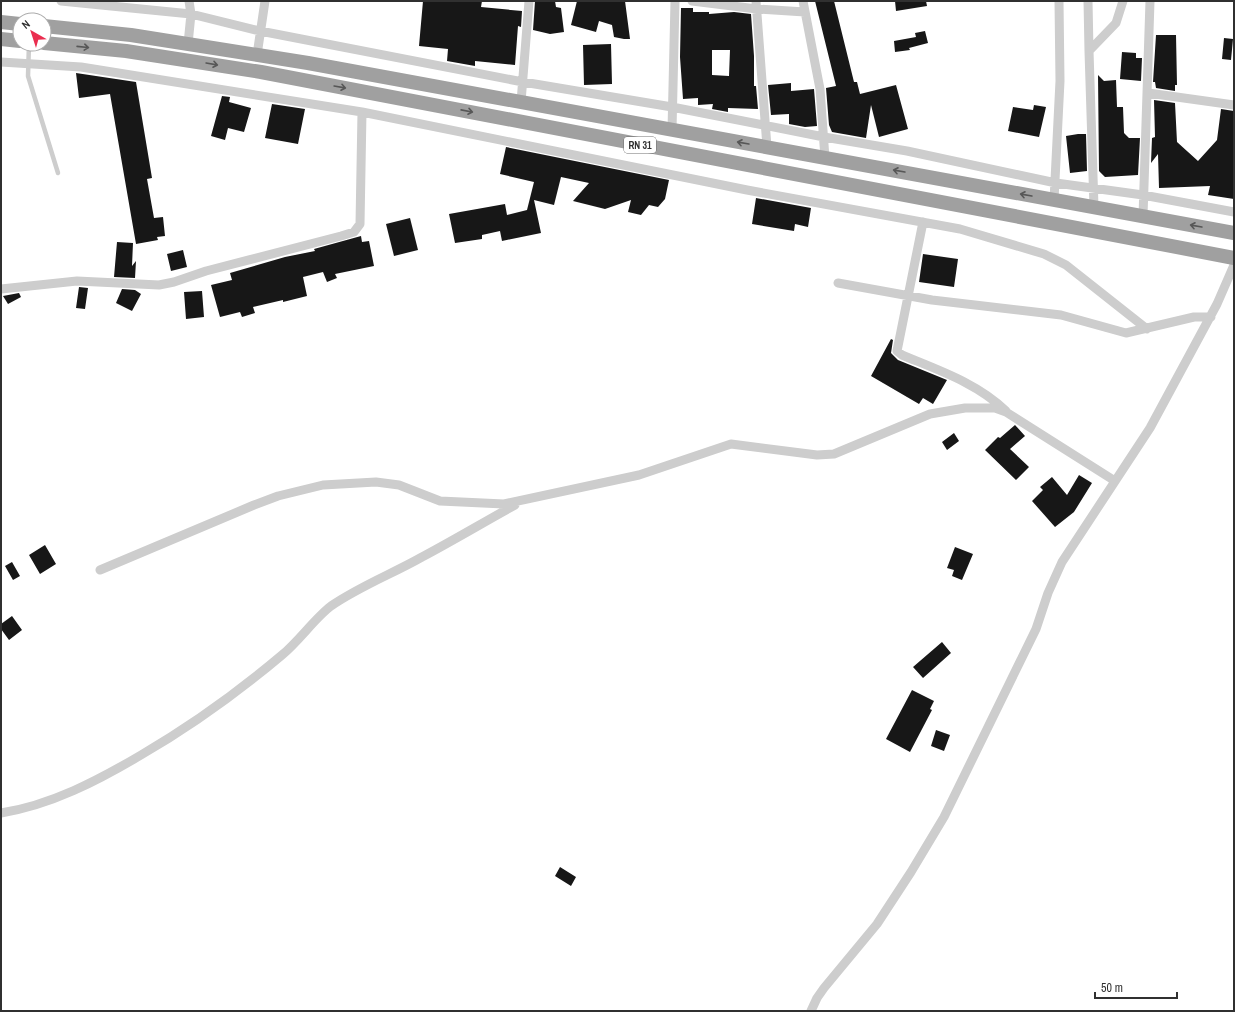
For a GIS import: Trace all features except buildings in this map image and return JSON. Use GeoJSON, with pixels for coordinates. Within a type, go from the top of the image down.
{"type":"FeatureCollection","features":[{"type":"Feature","properties":{"kind":"highway"},"geometry":{"type":"LineString","coordinates":[[1,22],[12,23]]}},
{"type":"Feature","properties":{"kind":"highway","name":"RN 31"},"geometry":{"type":"LineString","coordinates":[[52,27],[131,36],[258,55],[1234,233]]}},
{"type":"Feature","properties":{"kind":"highway"},"geometry":{"type":"LineString","coordinates":[[1,40],[12,41]]}},
{"type":"Feature","properties":{"kind":"highway","name":"RN 31"},"geometry":{"type":"LineString","coordinates":[[52,44],[126,51],[261,72],[1234,258]]}},
{"type":"Feature","properties":{"kind":"street"},"geometry":{"type":"LineString","coordinates":[[61,1],[191,14],[260,31],[523,82],[672,107],[824,137],[907,151],[1056,183],[1143,195],[1234,212]]}},
{"type":"Feature","properties":{"kind":"street"},"geometry":{"type":"LineString","coordinates":[[188,44],[191,14],[189,1]]}},
{"type":"Feature","properties":{"kind":"street"},"geometry":{"type":"LineString","coordinates":[[258,55],[265,1]]}},
{"type":"Feature","properties":{"kind":"street"},"geometry":{"type":"LineString","coordinates":[[521,102],[529,1]]}},
{"type":"Feature","properties":{"kind":"street"},"geometry":{"type":"LineString","coordinates":[[672,130],[675,1]]}},
{"type":"Feature","properties":{"kind":"street"},"geometry":{"type":"LineString","coordinates":[[692,1],[756,5],[805,12]]}},
{"type":"Feature","properties":{"kind":"street"},"geometry":{"type":"LineString","coordinates":[[802,1],[820,89],[825,158]]}},
{"type":"Feature","properties":{"kind":"street"},"geometry":{"type":"LineString","coordinates":[[1054,200],[1060,81],[1059,1]]}},
{"type":"Feature","properties":{"kind":"street"},"geometry":{"type":"LineString","coordinates":[[1088,1],[1094,207]]}},
{"type":"Feature","properties":{"kind":"street"},"geometry":{"type":"LineString","coordinates":[[1090,51],[1116,23],[1123,1]]}},
{"type":"Feature","properties":{"kind":"street"},"geometry":{"type":"LineString","coordinates":[[1143,216],[1150,1]]}},
{"type":"Feature","properties":{"kind":"street"},"geometry":{"type":"LineString","coordinates":[[756,5],[767,147]]}},
{"type":"Feature","properties":{"kind":"street"},"geometry":{"type":"LineString","coordinates":[[1,62],[81,67],[148,76],[362,112],[739,188],[960,229],[1044,254],[1066,265],[1147,330]]}},
{"type":"Feature","properties":{"kind":"street"},"geometry":{"type":"LineString","coordinates":[[1148,93],[1234,105]]}},
{"type":"Feature","properties":{"kind":"street"},"geometry":{"type":"LineString","coordinates":[[1,289],[77,281],[147,285],[174,282],[206,271],[354,232],[360,224],[362,112]]}},
{"type":"Feature","properties":{"kind":"street"},"geometry":{"type":"LineString","coordinates":[[923,222],[909,296],[897,348],[899,353],[977,388],[995,401],[1006,412],[1115,482]]}},
{"type":"Feature","properties":{"kind":"street"},"geometry":{"type":"LineString","coordinates":[[811,1011],[824,988],[876,924],[911,872],[944,817],[1036,629],[1048,593],[1062,562],[1150,428],[1211,316],[1234,265]]}},
{"type":"Feature","properties":{"kind":"street"},"geometry":{"type":"LineString","coordinates":[[838,283],[909,296],[1061,315],[1126,333],[1147,330],[1194,317],[1211,316]]}},
{"type":"Feature","properties":{"kind":"street"},"geometry":{"type":"LineString","coordinates":[[100,570],[278,496],[323,485],[386,483],[398,485],[440,502],[496,504],[522,501],[639,475],[731,444],[817,455],[834,454],[930,414],[964,408],[995,408],[1006,412]]}},
{"type":"Feature","properties":{"kind":"street"},"geometry":{"type":"LineString","coordinates":[[1,813],[23,809],[68,793],[115,770],[175,735],[243,688],[284,654],[330,607],[375,580],[422,558],[522,501]]}},
{"type":"Feature","properties":{"kind":"lane"},"geometry":{"type":"LineString","coordinates":[[28,52],[27,63],[29,83],[58,173]]}}]}
